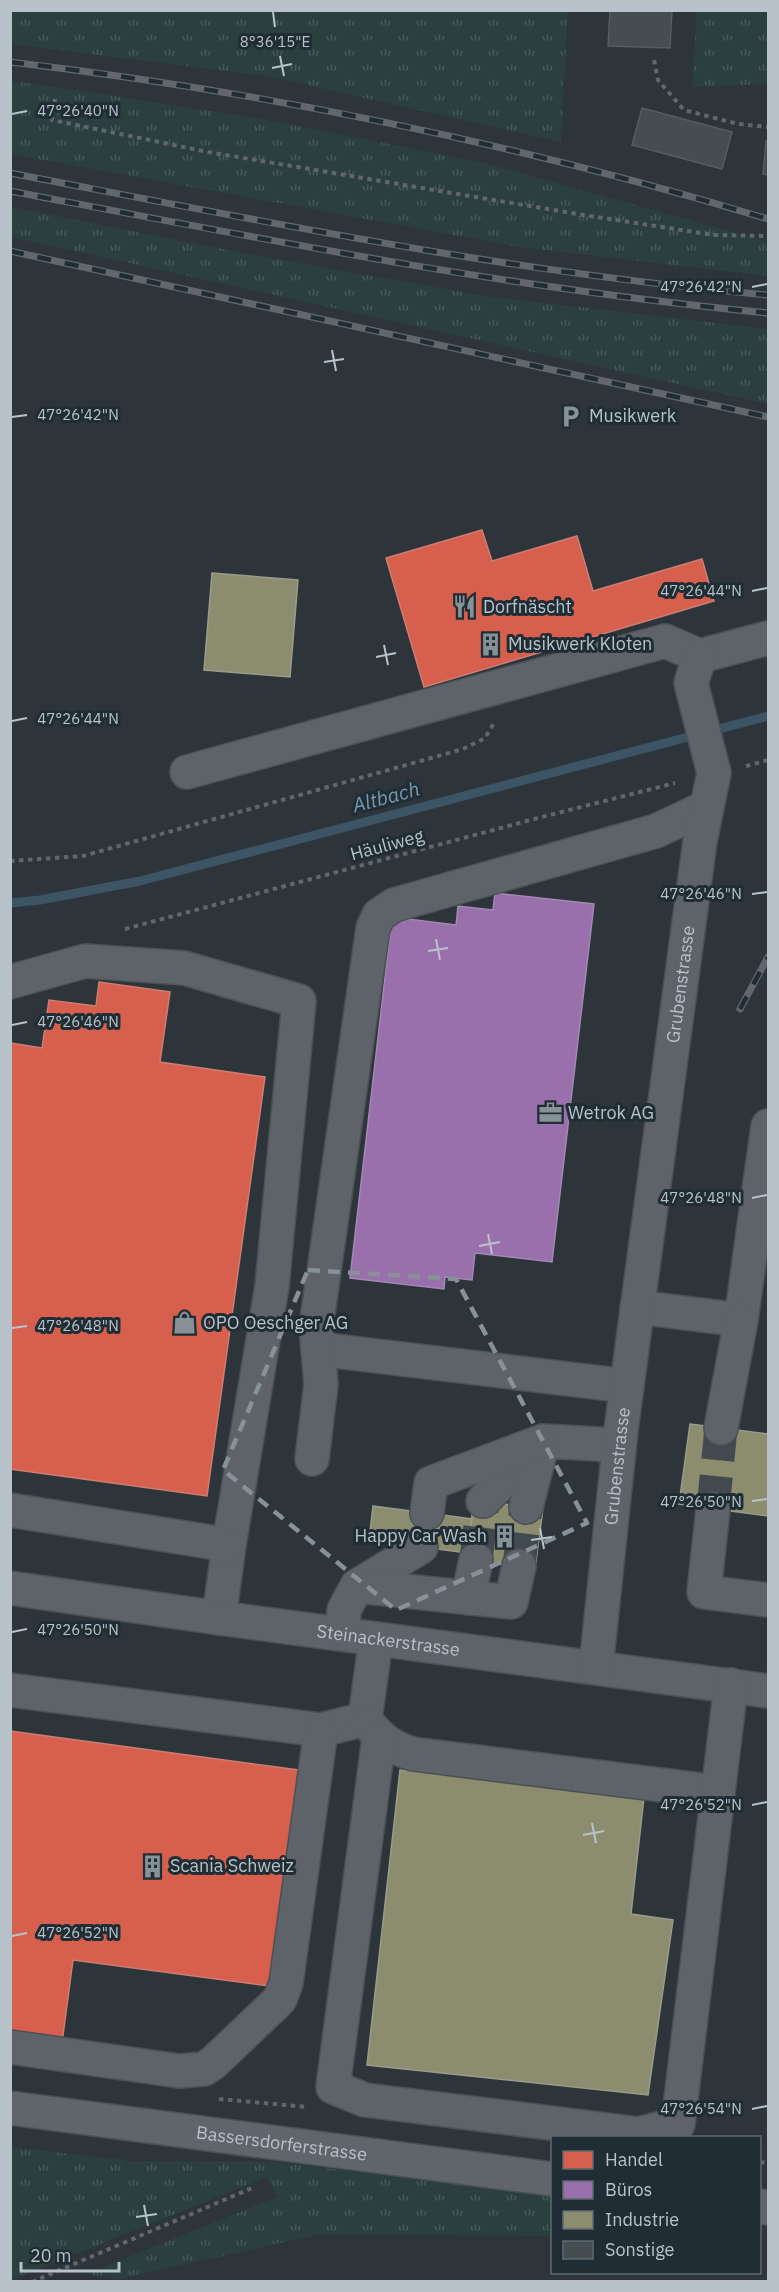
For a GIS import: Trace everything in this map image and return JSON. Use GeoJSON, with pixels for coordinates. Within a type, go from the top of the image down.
{"type":"FeatureCollection","features":[{"type":"Feature","properties":{"kind":"main road","name":"Bassersdorferstrasse"},"geometry":{"type":"LineString","coordinates":[[10,2108],[551,2179]]}},
{"type":"Feature","properties":{"kind":"street"},"geometry":{"type":"LineString","coordinates":[[187,772],[665,641],[700,656],[768,638]]}},
{"type":"Feature","properties":{"kind":"street","name":"Grubenstrasse"},"geometry":{"type":"LineString","coordinates":[[596,1667],[619,1448],[637,1307],[698,853],[713,766],[691,684],[700,656]]}},
{"type":"Feature","properties":{"kind":"street"},"geometry":{"type":"LineString","coordinates":[[312,1459],[321,1384],[316,1327],[373,928],[379,915],[394,905],[656,831],[707,807]]}},
{"type":"Feature","properties":{"kind":"street"},"geometry":{"type":"LineString","coordinates":[[10,982],[85,962],[184,968],[299,1001],[273,1286],[229,1545],[219,1618]]}},
{"type":"Feature","properties":{"kind":"street"},"geometry":{"type":"LineString","coordinates":[[721,1428],[741,1320],[768,1126]]}},
{"type":"Feature","properties":{"kind":"street"},"geometry":{"type":"LineString","coordinates":[[637,1307],[741,1320]]}},
{"type":"Feature","properties":{"kind":"street"},"geometry":{"type":"LineString","coordinates":[[318,1349],[627,1386]]}},
{"type":"Feature","properties":{"kind":"street"},"geometry":{"type":"LineString","coordinates":[[483,1501],[543,1442]]}},
{"type":"Feature","properties":{"kind":"street"},"geometry":{"type":"LineString","coordinates":[[526,1507],[543,1442]]}},
{"type":"Feature","properties":{"kind":"street"},"geometry":{"type":"LineString","coordinates":[[427,1513],[431,1483],[543,1442],[598,1444],[619,1448]]}},
{"type":"Feature","properties":{"kind":"street"},"geometry":{"type":"LineString","coordinates":[[713,1509],[704,1592],[768,1600]]}},
{"type":"Feature","properties":{"kind":"street"},"geometry":{"type":"LineString","coordinates":[[10,1510],[229,1545]]}},
{"type":"Feature","properties":{"kind":"street"},"geometry":{"type":"LineString","coordinates":[[343,1634],[344,1610],[357,1586],[421,1547]]}},
{"type":"Feature","properties":{"kind":"street"},"geometry":{"type":"LineString","coordinates":[[468,1598],[476,1560]]}},
{"type":"Feature","properties":{"kind":"street"},"geometry":{"type":"LineString","coordinates":[[357,1586],[511,1602],[519,1566]]}},
{"type":"Feature","properties":{"kind":"street","name":"Steinackerstrasse"},"geometry":{"type":"LineString","coordinates":[[10,1588],[768,1691]]}},
{"type":"Feature","properties":{"kind":"street"},"geometry":{"type":"LineString","coordinates":[[376,1639],[372,1728],[333,2087],[365,2100],[639,2134],[678,2124],[731,1686]]}},
{"type":"Feature","properties":{"kind":"street"},"geometry":{"type":"LineString","coordinates":[[10,1690],[321,1730],[372,1728],[398,1750],[413,1754],[718,1792]]}},
{"type":"Feature","properties":{"kind":"street"},"geometry":{"type":"LineString","coordinates":[[10,2047],[179,2071],[195,2071],[213,2063],[280,1999],[286,1983],[321,1730]]}},
{"type":"Feature","properties":{"kind":"path"},"geometry":{"type":"LineString","coordinates":[[654,60],[658,81],[684,110],[738,124],[768,126]]}},
{"type":"Feature","properties":{"kind":"path"},"geometry":{"type":"LineString","coordinates":[[55,99],[52,120],[208,152],[702,233],[768,236]]}},
{"type":"Feature","properties":{"kind":"path"},"geometry":{"type":"LineString","coordinates":[[10,861],[83,856],[463,749],[485,738],[498,716],[493,688]]}},
{"type":"Feature","properties":{"kind":"path","name":"Häuliweg"},"geometry":{"type":"LineString","coordinates":[[122,930],[538,818],[713,766],[768,760]]}},
{"type":"Feature","properties":{"kind":"path"},"geometry":{"type":"LineString","coordinates":[[217,2098],[309,2107]]}},
{"type":"Feature","properties":{"kind":"path"},"geometry":{"type":"LineString","coordinates":[[32,2282],[252,2188]]}},
{"type":"Feature","properties":{"kind":"highlighted area"},"geometry":{"type":"Polygon","coordinates":[[[308,1270],[456,1279],[587,1523],[396,1610],[223,1470],[308,1270]]]}},
{"type":"Feature","properties":{"kind":"green space"},"geometry":{"type":"Polygon","coordinates":[[[11,10],[568,11],[561,142],[267,76],[11,44],[11,10]]]}},
{"type":"Feature","properties":{"kind":"green space"},"geometry":{"type":"Polygon","coordinates":[[[697,11],[768,11],[768,84],[692,87],[697,11]]]}},
{"type":"Feature","properties":{"kind":"green space"},"geometry":{"type":"Polygon","coordinates":[[[11,81],[267,120],[485,163],[768,242],[768,276],[519,247],[11,154],[11,81]]]}},
{"type":"Feature","properties":{"kind":"green space"},"geometry":{"type":"Polygon","coordinates":[[[11,207],[249,254],[485,296],[768,329],[768,404],[11,237],[11,207]]]}},
{"type":"Feature","properties":{"kind":"green space"},"geometry":{"type":"Polygon","coordinates":[[[11,2147],[132,2161],[267,2161],[551,2196],[551,2236],[321,2234],[118,2279],[86,2274],[277,2197],[267,2177],[11,2280],[11,2147]]]}},
{"type":"Feature","properties":{"kind":"building: Handel","name":"Musikwerk Kloten"},"geometry":{"type":"Polygon","coordinates":[[[482,530],[492,561],[577,536],[593,591],[702,559],[714,601],[424,687],[386,558],[482,530]]]}},
{"type":"Feature","properties":{"kind":"building: Handel"},"geometry":{"type":"Polygon","coordinates":[[[99,982],[170,992],[160,1062],[265,1077],[207,1496],[10,1469],[10,1043],[42,1048],[49,1000],[96,1006],[99,982]]]}},
{"type":"Feature","properties":{"kind":"building: Handel","name":"Scania Schweiz"},"geometry":{"type":"Polygon","coordinates":[[[10,1731],[306,1771],[276,1987],[73,1960],[62,2043],[10,2036],[10,1731]]]}},
{"type":"Feature","properties":{"kind":"building: Büros"},"geometry":{"type":"Polygon","coordinates":[[[495,893],[594,904],[552,1262],[475,1253],[472,1280],[445,1277],[444,1289],[350,1278],[392,917],[456,925],[458,906],[493,910],[495,893]]]}},
{"type":"Feature","properties":{"kind":"building: Industrie"},"geometry":{"type":"Polygon","coordinates":[[[212,573],[298,580],[290,677],[204,670],[212,573]]]}},
{"type":"Feature","properties":{"kind":"building: Industrie"},"geometry":{"type":"Polygon","coordinates":[[[690,1424],[768,1434],[768,1516],[679,1504],[690,1424]]]}},
{"type":"Feature","properties":{"kind":"building: Industrie","name":"Happy Car Wash"},"geometry":{"type":"Polygon","coordinates":[[[474,1500],[543,1509],[535,1569],[466,1559],[474,1500]]]}},
{"type":"Feature","properties":{"kind":"building: Industrie","name":"Happy Car Wash"},"geometry":{"type":"Polygon","coordinates":[[[373,1506],[472,1519],[467,1553],[369,1540],[373,1506]]]}},
{"type":"Feature","properties":{"kind":"building: Industrie"},"geometry":{"type":"Polygon","coordinates":[[[400,1770],[644,1797],[631,1914],[673,1920],[648,2095],[367,2065],[400,1770]]]}},
{"type":"Feature","properties":{"kind":"building: Sonstige"},"geometry":{"type":"Polygon","coordinates":[[[610,10],[672,10],[670,48],[608,46],[610,10]]]}},
{"type":"Feature","properties":{"kind":"building: Sonstige"},"geometry":{"type":"Polygon","coordinates":[[[642,108],[732,132],[722,169],[632,145],[642,108]]]}},
{"type":"Feature","properties":{"kind":"building: Sonstige"},"geometry":{"type":"Polygon","coordinates":[[[766,141],[768,141],[768,175],[763,174],[766,141]]]}},
{"type":"Feature","properties":{"kind":"waterway","name":"Altbach"},"geometry":{"type":"LineString","coordinates":[[10,903],[40,900],[140,881],[768,716]]}},
{"type":"Feature","properties":{"kind":"tunnel"},"geometry":{"type":"LineString","coordinates":[[713,1509],[721,1428]]}},
{"type":"Feature","properties":{"kind":"tunnel"},"geometry":{"type":"LineString","coordinates":[[476,1560],[483,1501]]}},
{"type":"Feature","properties":{"kind":"tunnel"},"geometry":{"type":"LineString","coordinates":[[519,1566],[526,1507]]}},
{"type":"Feature","properties":{"kind":"railway"},"geometry":{"type":"LineString","coordinates":[[10,62],[202,89],[393,124],[582,167],[768,219]]}},
{"type":"Feature","properties":{"kind":"railway"},"geometry":{"type":"LineString","coordinates":[[10,173],[388,244],[577,273],[768,295]]}},
{"type":"Feature","properties":{"kind":"railway"},"geometry":{"type":"LineString","coordinates":[[10,191],[483,277],[577,291],[768,313]]}},
{"type":"Feature","properties":{"kind":"railway"},"geometry":{"type":"LineString","coordinates":[[10,251],[768,417]]}},
{"type":"Feature","properties":{"kind":"railway"},"geometry":{"type":"LineString","coordinates":[[740,1009],[768,957]]}},
{"type":"Feature","properties":{"kind":"place","name":"Musikwerk"},"geometry":{"type":"Point","coordinates":[571,416]}},
{"type":"Feature","properties":{"kind":"place","name":"Dorfnäscht"},"geometry":{"type":"Point","coordinates":[465,607]}},
{"type":"Feature","properties":{"kind":"place","name":"Musikwerk Kloten"},"geometry":{"type":"Point","coordinates":[490,644]}},
{"type":"Feature","properties":{"kind":"place","name":"Wetrok AG"},"geometry":{"type":"Point","coordinates":[550,1113]}},
{"type":"Feature","properties":{"kind":"place","name":"OPO Oeschger AG"},"geometry":{"type":"Point","coordinates":[185,1323]}},
{"type":"Feature","properties":{"kind":"place","name":"Happy Car Wash"},"geometry":{"type":"Point","coordinates":[505,1536]}},
{"type":"Feature","properties":{"kind":"place","name":"Scania Schweiz"},"geometry":{"type":"Point","coordinates":[152,1866]}}]}
